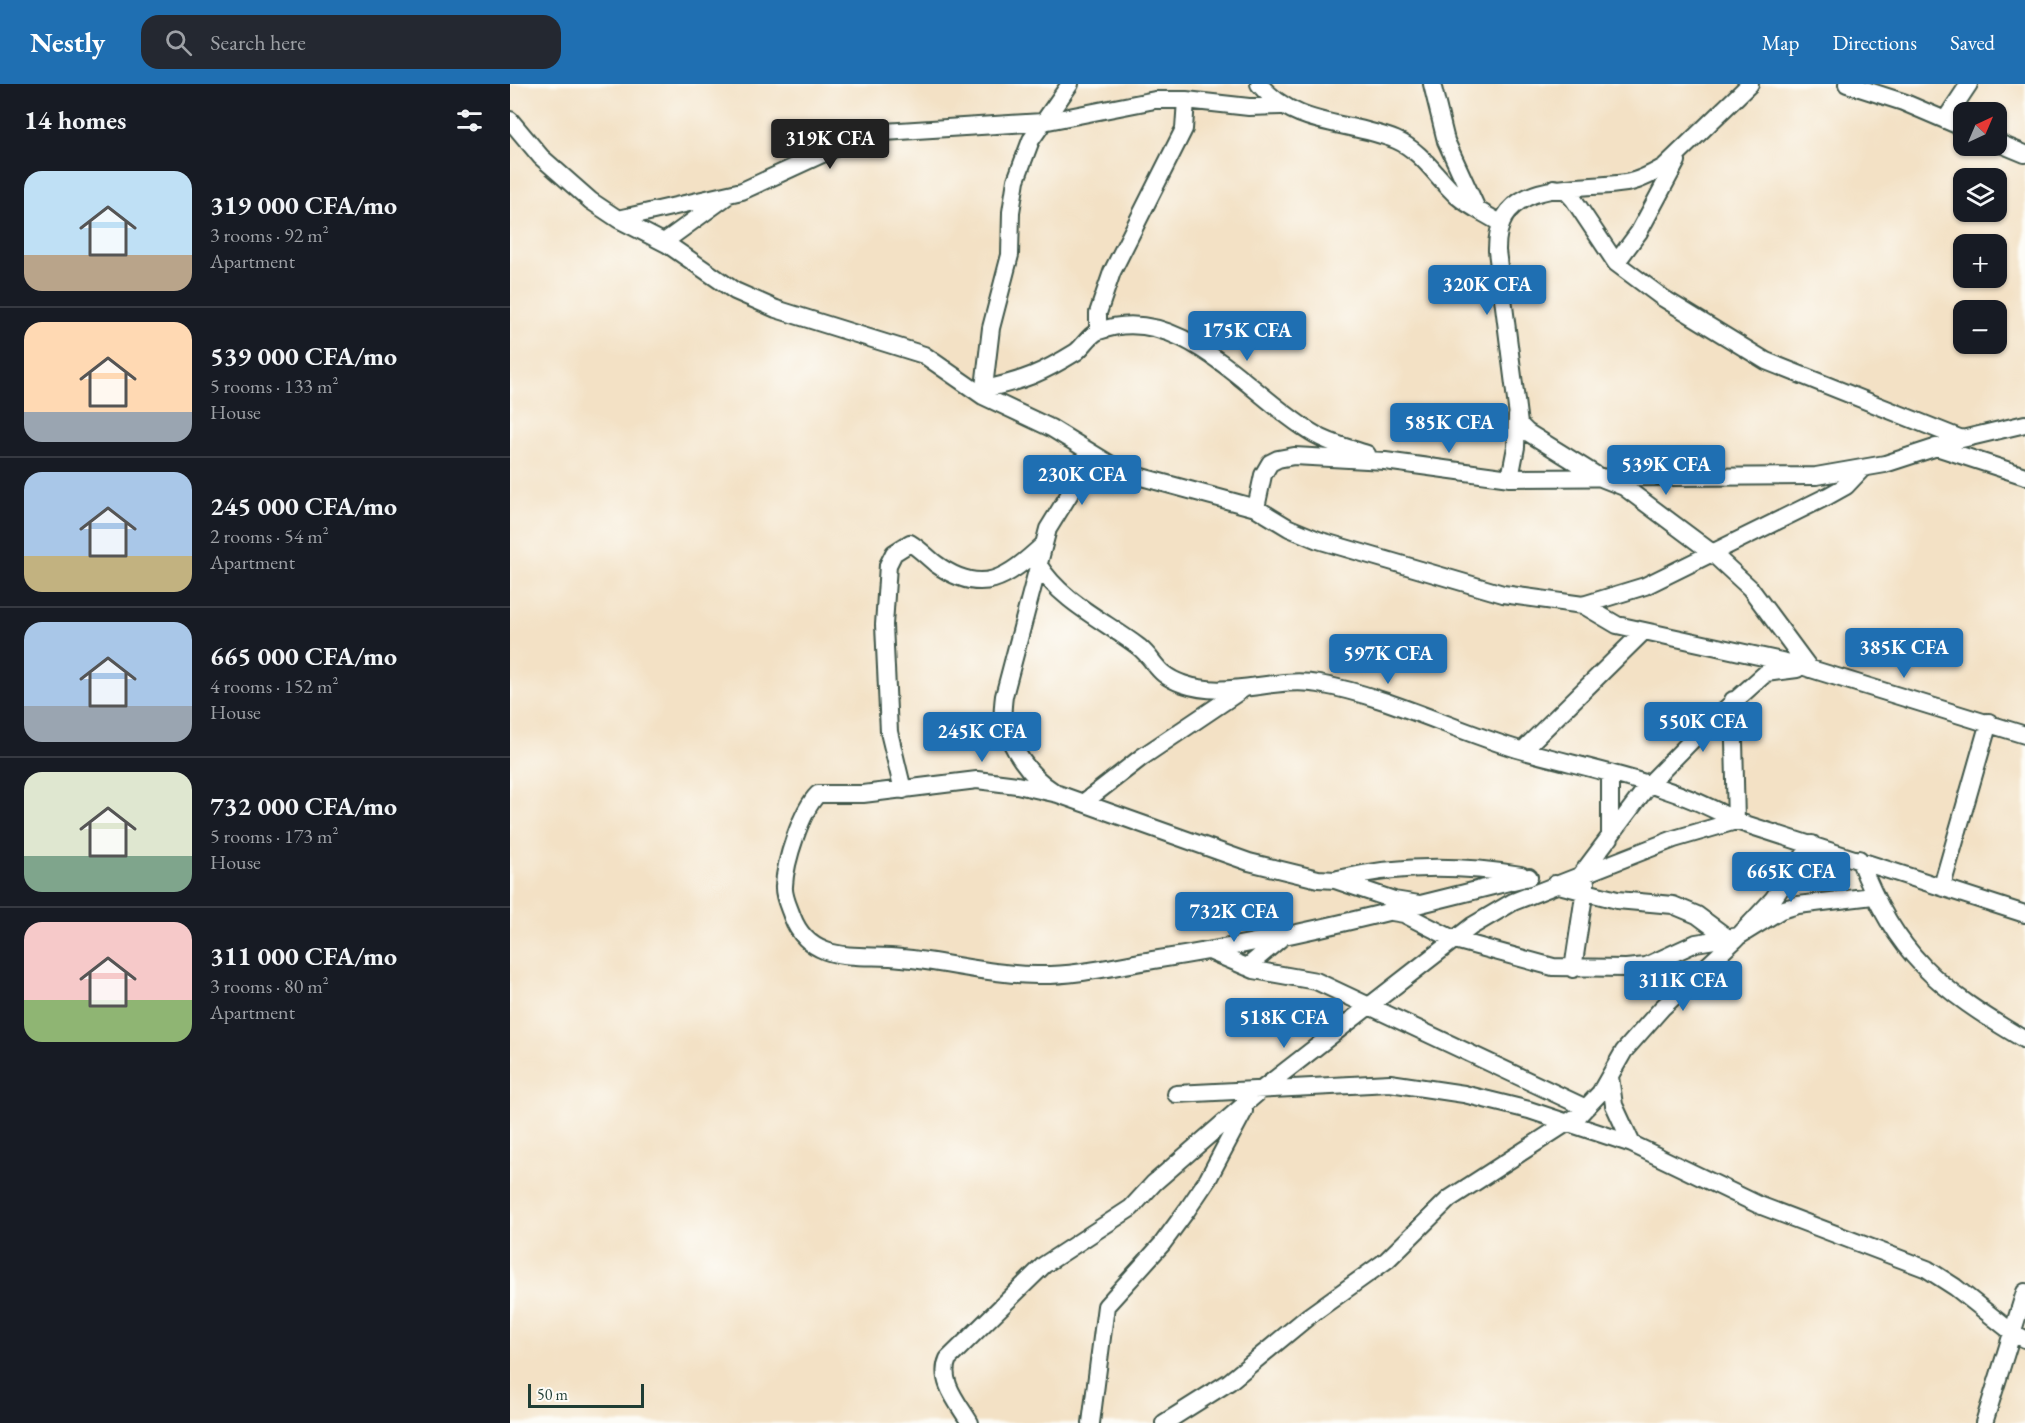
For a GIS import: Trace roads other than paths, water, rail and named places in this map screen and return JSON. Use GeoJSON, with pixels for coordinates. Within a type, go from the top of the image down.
{"type":"FeatureCollection","features":[{"type":"Feature","properties":{"kind":"street"},"geometry":{"type":"LineString","coordinates":[[983,392],[991,328],[1010,255],[1011,212],[1016,180],[1024,154],[1070,84]]}},
{"type":"Feature","properties":{"kind":"street"},"geometry":{"type":"LineString","coordinates":[[1259,84],[1281,106],[1297,114],[1397,141],[1423,159],[1456,195],[1500,223]]}},
{"type":"Feature","properties":{"kind":"street"},"geometry":{"type":"LineString","coordinates":[[1432,84],[1446,141],[1477,209]]}},
{"type":"Feature","properties":{"kind":"street"},"geometry":{"type":"LineString","coordinates":[[1750,84],[1664,167],[1627,183],[1553,188],[1530,196],[1508,211],[1500,223],[1497,251],[1519,424],[1527,432],[1600,477],[1624,488],[1711,552],[1750,588],[1809,669]]}},
{"type":"Feature","properties":{"kind":"street"},"geometry":{"type":"LineString","coordinates":[[1847,84],[1903,102],[1953,123]]}},
{"type":"Feature","properties":{"kind":"street"},"geometry":{"type":"LineString","coordinates":[[1945,120],[1969,84]]}},
{"type":"Feature","properties":{"kind":"street"},"geometry":{"type":"LineString","coordinates":[[618,219],[731,193],[783,174],[868,133],[898,129],[999,127],[1043,122],[1155,100],[1186,100],[1249,107],[1281,106]]}},
{"type":"Feature","properties":{"kind":"street"},"geometry":{"type":"LineString","coordinates":[[1098,331],[1098,313],[1112,272],[1184,129],[1186,100]]}},
{"type":"Feature","properties":{"kind":"street"},"geometry":{"type":"LineString","coordinates":[[510,120],[542,157],[591,201],[618,219],[664,242],[720,283],[750,299],[798,317],[916,352],[983,392],[1051,428],[1123,472],[1256,508],[1289,528],[1349,550],[1503,594],[1583,605],[1617,625],[1809,669],[1989,722],[2025,735]]}},
{"type":"Feature","properties":{"kind":"street"},"geometry":{"type":"LineString","coordinates":[[1616,263],[1628,251],[1657,194],[1685,147]]}},
{"type":"Feature","properties":{"kind":"street"},"geometry":{"type":"LineString","coordinates":[[2007,147],[2025,154]]}},
{"type":"Feature","properties":{"kind":"street"},"geometry":{"type":"LineString","coordinates":[[1553,188],[1566,191],[1574,200],[1616,263],[1663,298],[1766,361],[1962,439]]}},
{"type":"Feature","properties":{"kind":"street"},"geometry":{"type":"LineString","coordinates":[[664,242],[731,193]]}},
{"type":"Feature","properties":{"kind":"street"},"geometry":{"type":"LineString","coordinates":[[983,392],[1042,373],[1079,350],[1098,331],[1129,327],[1165,329],[1204,351],[1315,435],[1385,461]]}},
{"type":"Feature","properties":{"kind":"street"},"geometry":{"type":"LineString","coordinates":[[1510,478],[1516,447],[1517,412]]}},
{"type":"Feature","properties":{"kind":"street"},"geometry":{"type":"LineString","coordinates":[[1256,508],[1263,475],[1270,464],[1278,459],[1294,456],[1385,461],[1510,478],[1815,476],[1885,464],[1962,439],[2025,424]]}},
{"type":"Feature","properties":{"kind":"street"},"geometry":{"type":"LineString","coordinates":[[1936,447],[2025,476]]}},
{"type":"Feature","properties":{"kind":"street"},"geometry":{"type":"LineString","coordinates":[[1583,605],[1645,586],[1828,496],[1846,486],[1863,468]]}},
{"type":"Feature","properties":{"kind":"street"},"geometry":{"type":"LineString","coordinates":[[1058,794],[1036,776],[1010,741],[1002,718],[1004,696],[1027,617],[1048,529],[1072,490],[1089,480],[1123,472]]}},
{"type":"Feature","properties":{"kind":"street"},"geometry":{"type":"LineString","coordinates":[[903,790],[889,732],[885,672],[884,615],[888,565],[894,553],[910,543],[954,575],[977,581],[999,580],[1015,571],[1043,545]]}},
{"type":"Feature","properties":{"kind":"street"},"geometry":{"type":"LineString","coordinates":[[1038,564],[1050,580],[1082,609],[1141,649],[1154,666],[1168,678],[1186,685],[1224,690],[1304,682],[1367,696],[1523,750],[1650,783],[1696,800],[1736,820],[2025,914]]}},
{"type":"Feature","properties":{"kind":"street"},"geometry":{"type":"LineString","coordinates":[[1523,750],[1644,631]]}},
{"type":"Feature","properties":{"kind":"street"},"geometry":{"type":"LineString","coordinates":[[1573,969],[1584,880],[1610,833],[1650,783],[1733,700],[1766,673],[1809,669]]}},
{"type":"Feature","properties":{"kind":"street"},"geometry":{"type":"LineString","coordinates":[[1083,803],[1142,757],[1246,687]]}},
{"type":"Feature","properties":{"kind":"street"},"geometry":{"type":"LineString","coordinates":[[1733,700],[1736,820]]}},
{"type":"Feature","properties":{"kind":"street"},"geometry":{"type":"LineString","coordinates":[[1942,886],[1989,722]]}},
{"type":"Feature","properties":{"kind":"street"},"geometry":{"type":"LineString","coordinates":[[1610,773],[1612,865]]}},
{"type":"Feature","properties":{"kind":"street"},"geometry":{"type":"LineString","coordinates":[[1529,877],[1282,937],[1074,972],[1036,975],[899,957],[859,958],[817,948],[794,922],[783,892],[790,853],[812,800],[818,794],[863,794],[977,780],[998,781],[1058,794],[1249,862],[1318,879],[1335,880],[1371,873],[1468,868],[1529,877],[1557,884]]}},
{"type":"Feature","properties":{"kind":"street"},"geometry":{"type":"LineString","coordinates":[[970,1423],[946,1381],[944,1368],[948,1359],[1044,1265],[1131,1208],[1261,1090],[1495,911],[1557,884],[1584,880],[1612,865],[1674,839],[1736,820]]}},
{"type":"Feature","properties":{"kind":"street"},"geometry":{"type":"LineString","coordinates":[[1164,1423],[1229,1382],[1310,1316],[1387,1260],[1449,1199],[1567,1124],[1586,1108],[1610,1077],[1624,1051],[1662,1008],[1773,899],[1812,844]]}},
{"type":"Feature","properties":{"kind":"street"},"geometry":{"type":"LineString","coordinates":[[1859,859],[1873,896],[1910,953],[1934,980],[1964,1003],[2025,1040]]}},
{"type":"Feature","properties":{"kind":"street"},"geometry":{"type":"LineString","coordinates":[[1335,880],[1394,900],[1419,904]]}},
{"type":"Feature","properties":{"kind":"street"},"geometry":{"type":"LineString","coordinates":[[1584,880],[1630,902],[1673,905],[1697,915],[1733,937]]}},
{"type":"Feature","properties":{"kind":"street"},"geometry":{"type":"LineString","coordinates":[[1386,912],[1404,914],[1455,940],[1553,968],[1638,968],[1696,943],[1733,937],[1781,910],[1820,900],[1873,896]]}},
{"type":"Feature","properties":{"kind":"street"},"geometry":{"type":"LineString","coordinates":[[1246,967],[1282,937]]}},
{"type":"Feature","properties":{"kind":"street"},"geometry":{"type":"LineString","coordinates":[[1208,951],[1246,967],[1316,981],[1586,1108]]}},
{"type":"Feature","properties":{"kind":"street"},"geometry":{"type":"LineString","coordinates":[[1610,1077],[1614,1105],[1632,1144]]}},
{"type":"Feature","properties":{"kind":"street"},"geometry":{"type":"LineString","coordinates":[[1176,1094],[1390,1083],[1464,1094],[1632,1144],[1760,1205],[1927,1269],[1955,1287],[2019,1336]]}},
{"type":"Feature","properties":{"kind":"street"},"geometry":{"type":"LineString","coordinates":[[1091,1423],[1106,1306],[1162,1244],[1187,1210],[1208,1179],[1249,1102]]}},
{"type":"Feature","properties":{"kind":"street"},"geometry":{"type":"LineString","coordinates":[[1984,1423],[2019,1336],[2025,1293]]}}]}
